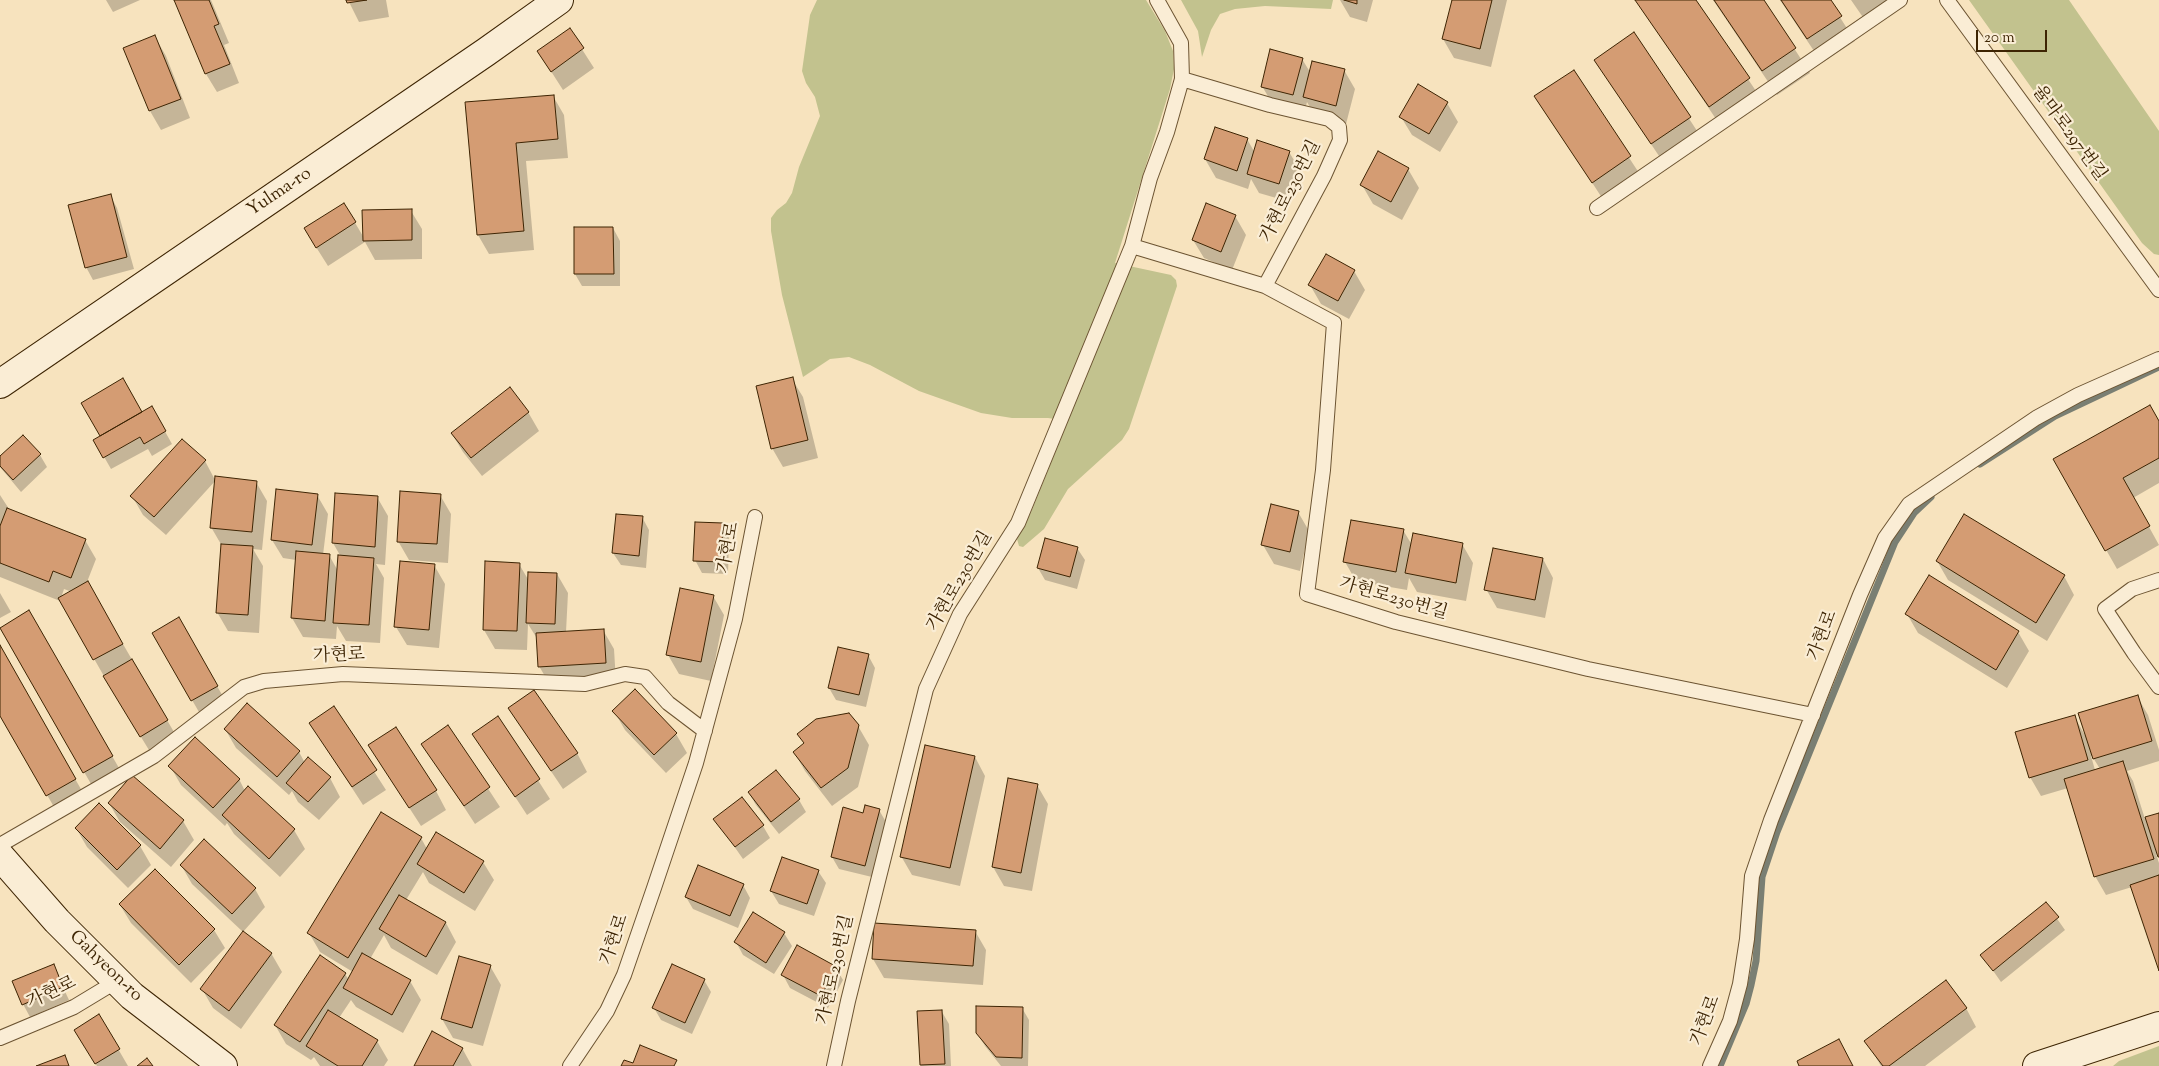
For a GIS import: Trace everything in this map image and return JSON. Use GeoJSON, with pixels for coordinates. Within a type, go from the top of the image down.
{"type":"FeatureCollection","features":[{"type":"Feature","properties":{"kind":"street","name":"Yulma-ro"},"geometry":{"type":"LineString","coordinates":[[0,384],[486,52],[559,0]]}},
{"type":"Feature","properties":{"kind":"street","name":"Gahyeon-ro"},"geometry":{"type":"LineString","coordinates":[[0,856],[57,921],[132,996],[223,1066]]}},
{"type":"Feature","properties":{"kind":"street"},"geometry":{"type":"LineString","coordinates":[[2037,1066],[2159,1026]]}},
{"type":"Feature","properties":{"kind":"lane","name":"가현로230번길"},"geometry":{"type":"LineString","coordinates":[[834,1066],[848,1001],[926,689],[960,614],[1018,522],[1132,246],[1150,178],[1168,132],[1182,79],[1181,43],[1157,0]]}},
{"type":"Feature","properties":{"kind":"lane"},"geometry":{"type":"LineString","coordinates":[[1597,208],[1900,0]]}},
{"type":"Feature","properties":{"kind":"lane","name":"율마로297번길"},"geometry":{"type":"LineString","coordinates":[[1947,0],[2159,290]]}},
{"type":"Feature","properties":{"kind":"lane","name":"가현로230번길"},"geometry":{"type":"LineString","coordinates":[[1182,79],[1270,105],[1329,119],[1339,127],[1340,140],[1324,176],[1265,286]]}},
{"type":"Feature","properties":{"kind":"lane","name":"가현로230번길"},"geometry":{"type":"LineString","coordinates":[[1132,246],[1265,286],[1334,323],[1324,470],[1307,594],[1396,622],[1588,669],[1813,714]]}},
{"type":"Feature","properties":{"kind":"lane","name":"가현로"},"geometry":{"type":"LineString","coordinates":[[1710,1066],[1730,1021],[1740,984],[1748,939],[1752,876],[1771,820],[1860,595],[1885,538],[1909,504],[2036,418],[2078,395],[2159,359]]}},
{"type":"Feature","properties":{"kind":"lane","name":"가현로"},"geometry":{"type":"LineString","coordinates":[[570,1066],[607,1011],[624,975],[705,731],[736,619],[755,517]]}},
{"type":"Feature","properties":{"kind":"lane"},"geometry":{"type":"LineString","coordinates":[[2159,580],[2132,590],[2105,608],[2159,688]]}},
{"type":"Feature","properties":{"kind":"lane","name":"가현로"},"geometry":{"type":"LineString","coordinates":[[0,845],[154,756],[244,687],[264,681],[342,674],[585,684],[624,674],[645,677],[668,703],[705,731]]}},
{"type":"Feature","properties":{"kind":"lane","name":"가현로"},"geometry":{"type":"LineString","coordinates":[[0,1038],[74,1007],[117,981]]}},
{"type":"Feature","properties":{"kind":"green space"},"geometry":{"type":"Polygon","coordinates":[[[817,0],[1146,0],[1165,31],[1173,51],[1174,69],[1170,89],[1115,263],[1171,275],[1176,280],[1177,286],[1129,429],[1122,440],[1068,489],[1044,529],[1023,547],[1019,546],[1017,539],[1031,512],[1068,421],[1048,418],[1012,418],[981,413],[919,391],[870,365],[849,357],[830,359],[803,377],[782,295],[771,231],[771,218],[786,203],[792,193],[799,167],[820,116],[815,97],[806,83],[802,71],[810,15],[817,0]]]}},
{"type":"Feature","properties":{"kind":"green space"},"geometry":{"type":"Polygon","coordinates":[[[1181,0],[1333,0],[1331,9],[1265,6],[1235,9],[1220,14],[1211,30],[1202,57],[1198,31],[1181,0]]]}},
{"type":"Feature","properties":{"kind":"green space"},"geometry":{"type":"Polygon","coordinates":[[[1969,0],[2069,0],[2159,131],[2159,255],[2154,254],[2142,243],[1969,0]]]}},
{"type":"Feature","properties":{"kind":"green space"},"geometry":{"type":"Polygon","coordinates":[[[2159,1046],[2159,1066],[2113,1066],[2119,1061],[2159,1046]]]}},
{"type":"Feature","properties":{"kind":"building"},"geometry":{"type":"Polygon","coordinates":[[[174,0],[209,0],[219,24],[214,26],[230,64],[205,74],[174,0]]]}},
{"type":"Feature","properties":{"kind":"building"},"geometry":{"type":"Polygon","coordinates":[[[346,0],[367,0],[347,3],[346,0]]]}},
{"type":"Feature","properties":{"kind":"building"},"geometry":{"type":"Polygon","coordinates":[[[1344,0],[1357,0],[1357,4],[1344,0]]]}},
{"type":"Feature","properties":{"kind":"building"},"geometry":{"type":"Polygon","coordinates":[[[1452,0],[1492,0],[1480,49],[1442,39],[1452,0]]]}},
{"type":"Feature","properties":{"kind":"building"},"geometry":{"type":"Polygon","coordinates":[[[1635,0],[1696,0],[1750,78],[1709,107],[1635,0]]]}},
{"type":"Feature","properties":{"kind":"building"},"geometry":{"type":"Polygon","coordinates":[[[1714,0],[1764,0],[1796,48],[1762,71],[1714,0]]]}},
{"type":"Feature","properties":{"kind":"building"},"geometry":{"type":"Polygon","coordinates":[[[1781,0],[1831,0],[1842,16],[1807,39],[1781,0]]]}},
{"type":"Feature","properties":{"kind":"building"},"geometry":{"type":"Polygon","coordinates":[[[570,28],[584,48],[551,72],[537,51],[570,28]]]}},
{"type":"Feature","properties":{"kind":"building"},"geometry":{"type":"Polygon","coordinates":[[[1634,32],[1691,117],[1651,144],[1594,60],[1634,32]]]}},
{"type":"Feature","properties":{"kind":"building"},"geometry":{"type":"Polygon","coordinates":[[[155,35],[181,99],[149,111],[123,48],[155,35]]]}},
{"type":"Feature","properties":{"kind":"building"},"geometry":{"type":"Polygon","coordinates":[[[1270,49],[1303,58],[1293,95],[1261,87],[1270,49]]]}},
{"type":"Feature","properties":{"kind":"building"},"geometry":{"type":"Polygon","coordinates":[[[1312,61],[1345,69],[1336,106],[1303,97],[1312,61]]]}},
{"type":"Feature","properties":{"kind":"building"},"geometry":{"type":"Polygon","coordinates":[[[1574,70],[1631,156],[1592,183],[1534,96],[1574,70]]]}},
{"type":"Feature","properties":{"kind":"building"},"geometry":{"type":"Polygon","coordinates":[[[1418,84],[1448,102],[1429,134],[1399,117],[1418,84]]]}},
{"type":"Feature","properties":{"kind":"building"},"geometry":{"type":"Polygon","coordinates":[[[554,95],[558,139],[516,143],[524,231],[477,235],[465,102],[554,95]]]}},
{"type":"Feature","properties":{"kind":"building"},"geometry":{"type":"Polygon","coordinates":[[[1215,127],[1248,138],[1237,171],[1204,159],[1215,127]]]}},
{"type":"Feature","properties":{"kind":"building"},"geometry":{"type":"Polygon","coordinates":[[[1257,140],[1290,151],[1279,184],[1247,174],[1257,140]]]}},
{"type":"Feature","properties":{"kind":"building"},"geometry":{"type":"Polygon","coordinates":[[[1378,151],[1409,168],[1391,202],[1360,185],[1378,151]]]}},
{"type":"Feature","properties":{"kind":"building"},"geometry":{"type":"Polygon","coordinates":[[[111,194],[127,257],[85,268],[68,205],[111,194]]]}},
{"type":"Feature","properties":{"kind":"building"},"geometry":{"type":"Polygon","coordinates":[[[344,203],[356,222],[316,248],[304,228],[344,203]]]}},
{"type":"Feature","properties":{"kind":"building"},"geometry":{"type":"Polygon","coordinates":[[[1206,203],[1236,215],[1221,252],[1192,240],[1206,203]]]}},
{"type":"Feature","properties":{"kind":"building"},"geometry":{"type":"Polygon","coordinates":[[[412,209],[412,240],[363,241],[362,210],[412,209]]]}},
{"type":"Feature","properties":{"kind":"building"},"geometry":{"type":"Polygon","coordinates":[[[574,227],[613,227],[614,274],[574,274],[574,227]]]}},
{"type":"Feature","properties":{"kind":"building"},"geometry":{"type":"Polygon","coordinates":[[[1326,254],[1355,270],[1338,301],[1308,285],[1326,254]]]}},
{"type":"Feature","properties":{"kind":"building"},"geometry":{"type":"Polygon","coordinates":[[[793,377],[808,440],[771,449],[756,386],[793,377]]]}},
{"type":"Feature","properties":{"kind":"building"},"geometry":{"type":"Polygon","coordinates":[[[123,378],[142,412],[100,436],[81,403],[123,378]]]}},
{"type":"Feature","properties":{"kind":"building"},"geometry":{"type":"Polygon","coordinates":[[[510,387],[529,412],[471,458],[451,433],[510,387]]]}},
{"type":"Feature","properties":{"kind":"building"},"geometry":{"type":"Polygon","coordinates":[[[2150,405],[2159,421],[2159,458],[2123,478],[2150,526],[2105,551],[2053,459],[2150,405]]]}},
{"type":"Feature","properties":{"kind":"building"},"geometry":{"type":"Polygon","coordinates":[[[152,406],[166,431],[144,444],[140,437],[103,458],[93,440],[152,406]]]}},
{"type":"Feature","properties":{"kind":"building"},"geometry":{"type":"Polygon","coordinates":[[[23,435],[41,454],[13,480],[0,466],[0,456],[23,435]]]}},
{"type":"Feature","properties":{"kind":"building"},"geometry":{"type":"Polygon","coordinates":[[[182,439],[206,460],[154,517],[130,496],[182,439]]]}},
{"type":"Feature","properties":{"kind":"building"},"geometry":{"type":"Polygon","coordinates":[[[215,476],[257,481],[252,532],[210,528],[215,476]]]}},
{"type":"Feature","properties":{"kind":"building"},"geometry":{"type":"Polygon","coordinates":[[[276,489],[318,494],[312,545],[271,540],[276,489]]]}},
{"type":"Feature","properties":{"kind":"building"},"geometry":{"type":"Polygon","coordinates":[[[400,491],[441,494],[437,544],[397,542],[400,491]]]}},
{"type":"Feature","properties":{"kind":"building"},"geometry":{"type":"Polygon","coordinates":[[[335,493],[378,496],[375,547],[332,543],[335,493]]]}},
{"type":"Feature","properties":{"kind":"building"},"geometry":{"type":"Polygon","coordinates":[[[1271,504],[1299,511],[1290,552],[1261,545],[1271,504]]]}},
{"type":"Feature","properties":{"kind":"building"},"geometry":{"type":"Polygon","coordinates":[[[7,508],[86,539],[71,578],[53,571],[49,582],[0,563],[0,526],[7,508]]]}},
{"type":"Feature","properties":{"kind":"building"},"geometry":{"type":"Polygon","coordinates":[[[616,514],[643,516],[639,556],[612,553],[616,514]]]}},
{"type":"Feature","properties":{"kind":"building"},"geometry":{"type":"Polygon","coordinates":[[[1964,514],[2065,575],[2036,623],[1936,561],[1964,514]]]}},
{"type":"Feature","properties":{"kind":"building"},"geometry":{"type":"Polygon","coordinates":[[[1351,520],[1404,529],[1396,572],[1343,562],[1351,520]]]}},
{"type":"Feature","properties":{"kind":"building"},"geometry":{"type":"Polygon","coordinates":[[[695,522],[723,523],[721,562],[693,561],[695,522]]]}},
{"type":"Feature","properties":{"kind":"building"},"geometry":{"type":"Polygon","coordinates":[[[1413,533],[1463,543],[1456,583],[1405,573],[1413,533]]]}},
{"type":"Feature","properties":{"kind":"building"},"geometry":{"type":"Polygon","coordinates":[[[1045,538],[1078,547],[1070,577],[1037,568],[1045,538]]]}},
{"type":"Feature","properties":{"kind":"building"},"geometry":{"type":"Polygon","coordinates":[[[221,544],[253,546],[248,615],[216,613],[221,544]]]}},
{"type":"Feature","properties":{"kind":"building"},"geometry":{"type":"Polygon","coordinates":[[[1493,548],[1543,558],[1535,600],[1484,590],[1493,548]]]}},
{"type":"Feature","properties":{"kind":"building"},"geometry":{"type":"Polygon","coordinates":[[[296,551],[330,554],[325,621],[291,618],[296,551]]]}},
{"type":"Feature","properties":{"kind":"building"},"geometry":{"type":"Polygon","coordinates":[[[338,555],[374,558],[369,625],[333,623],[338,555]]]}},
{"type":"Feature","properties":{"kind":"building"},"geometry":{"type":"Polygon","coordinates":[[[400,561],[435,564],[429,630],[394,627],[400,561]]]}},
{"type":"Feature","properties":{"kind":"building"},"geometry":{"type":"Polygon","coordinates":[[[485,561],[520,563],[517,631],[483,630],[485,561]]]}},
{"type":"Feature","properties":{"kind":"building"},"geometry":{"type":"Polygon","coordinates":[[[528,572],[557,573],[555,624],[526,623],[528,572]]]}},
{"type":"Feature","properties":{"kind":"building"},"geometry":{"type":"Polygon","coordinates":[[[1929,575],[2019,631],[1996,670],[1905,614],[1929,575]]]}},
{"type":"Feature","properties":{"kind":"building"},"geometry":{"type":"Polygon","coordinates":[[[88,581],[123,644],[93,660],[58,598],[88,581]]]}},
{"type":"Feature","properties":{"kind":"building"},"geometry":{"type":"Polygon","coordinates":[[[680,588],[714,595],[701,662],[666,655],[680,588]]]}},
{"type":"Feature","properties":{"kind":"building"},"geometry":{"type":"Polygon","coordinates":[[[29,610],[113,756],[83,773],[0,628],[29,610]]]}},
{"type":"Feature","properties":{"kind":"building"},"geometry":{"type":"Polygon","coordinates":[[[179,617],[218,686],[191,701],[152,633],[179,617]]]}},
{"type":"Feature","properties":{"kind":"building"},"geometry":{"type":"Polygon","coordinates":[[[604,629],[606,663],[538,667],[536,633],[604,629]]]}},
{"type":"Feature","properties":{"kind":"building"},"geometry":{"type":"Polygon","coordinates":[[[0,645],[76,779],[46,796],[0,716],[0,645]]]}},
{"type":"Feature","properties":{"kind":"building"},"geometry":{"type":"Polygon","coordinates":[[[838,647],[869,654],[859,695],[828,688],[838,647]]]}},
{"type":"Feature","properties":{"kind":"building"},"geometry":{"type":"Polygon","coordinates":[[[132,659],[168,720],[140,737],[103,676],[132,659]]]}},
{"type":"Feature","properties":{"kind":"building"},"geometry":{"type":"Polygon","coordinates":[[[635,689],[677,733],[654,755],[612,711],[635,689]]]}},
{"type":"Feature","properties":{"kind":"building"},"geometry":{"type":"Polygon","coordinates":[[[534,690],[578,753],[551,771],[508,708],[534,690]]]}},
{"type":"Feature","properties":{"kind":"building"},"geometry":{"type":"Polygon","coordinates":[[[2138,695],[2152,741],[2093,759],[2078,713],[2138,695]]]}},
{"type":"Feature","properties":{"kind":"building"},"geometry":{"type":"Polygon","coordinates":[[[247,703],[300,751],[277,777],[224,729],[247,703]]]}},
{"type":"Feature","properties":{"kind":"building"},"geometry":{"type":"Polygon","coordinates":[[[334,706],[377,770],[352,787],[309,723],[334,706]]]}},
{"type":"Feature","properties":{"kind":"building"},"geometry":{"type":"Polygon","coordinates":[[[849,713],[859,725],[848,768],[821,788],[793,752],[804,743],[797,734],[816,719],[849,713]]]}},
{"type":"Feature","properties":{"kind":"building"},"geometry":{"type":"Polygon","coordinates":[[[2075,715],[2088,760],[2029,778],[2015,732],[2075,715]]]}},
{"type":"Feature","properties":{"kind":"building"},"geometry":{"type":"Polygon","coordinates":[[[498,716],[540,779],[515,797],[472,734],[498,716]]]}},
{"type":"Feature","properties":{"kind":"building"},"geometry":{"type":"Polygon","coordinates":[[[448,725],[490,787],[464,806],[421,744],[448,725]]]}},
{"type":"Feature","properties":{"kind":"building"},"geometry":{"type":"Polygon","coordinates":[[[396,727],[437,790],[409,808],[368,745],[396,727]]]}},
{"type":"Feature","properties":{"kind":"building"},"geometry":{"type":"Polygon","coordinates":[[[195,737],[240,779],[213,808],[168,766],[195,737]]]}},
{"type":"Feature","properties":{"kind":"building"},"geometry":{"type":"Polygon","coordinates":[[[925,745],[975,756],[950,868],[900,857],[925,745]]]}},
{"type":"Feature","properties":{"kind":"building"},"geometry":{"type":"Polygon","coordinates":[[[308,757],[331,777],[308,802],[286,783],[308,757]]]}},
{"type":"Feature","properties":{"kind":"building"},"geometry":{"type":"Polygon","coordinates":[[[2123,761],[2154,859],[2094,877],[2064,779],[2123,761]]]}},
{"type":"Feature","properties":{"kind":"building"},"geometry":{"type":"Polygon","coordinates":[[[776,770],[800,799],[771,822],[748,792],[776,770]]]}},
{"type":"Feature","properties":{"kind":"building"},"geometry":{"type":"Polygon","coordinates":[[[132,775],[184,820],[160,849],[108,803],[132,775]]]}},
{"type":"Feature","properties":{"kind":"building"},"geometry":{"type":"Polygon","coordinates":[[[1008,778],[1038,784],[1021,873],[992,867],[1008,778]]]}},
{"type":"Feature","properties":{"kind":"building"},"geometry":{"type":"Polygon","coordinates":[[[248,786],[295,829],[269,859],[222,815],[248,786]]]}},
{"type":"Feature","properties":{"kind":"building"},"geometry":{"type":"Polygon","coordinates":[[[742,797],[764,825],[735,847],[713,819],[742,797]]]}},
{"type":"Feature","properties":{"kind":"building"},"geometry":{"type":"Polygon","coordinates":[[[99,803],[141,845],[117,870],[75,828],[99,803]]]}},
{"type":"Feature","properties":{"kind":"building"},"geometry":{"type":"Polygon","coordinates":[[[865,805],[880,809],[865,866],[831,857],[843,807],[863,813],[865,805]]]}},
{"type":"Feature","properties":{"kind":"building"},"geometry":{"type":"Polygon","coordinates":[[[381,812],[422,837],[348,958],[307,933],[381,812]]]}},
{"type":"Feature","properties":{"kind":"building"},"geometry":{"type":"Polygon","coordinates":[[[2159,813],[2159,857],[2158,857],[2145,817],[2159,813]]]}},
{"type":"Feature","properties":{"kind":"building"},"geometry":{"type":"Polygon","coordinates":[[[436,832],[484,861],[464,893],[417,864],[436,832]]]}},
{"type":"Feature","properties":{"kind":"building"},"geometry":{"type":"Polygon","coordinates":[[[204,839],[256,888],[232,914],[180,865],[204,839]]]}},
{"type":"Feature","properties":{"kind":"building"},"geometry":{"type":"Polygon","coordinates":[[[782,857],[819,870],[807,904],[770,891],[782,857]]]}},
{"type":"Feature","properties":{"kind":"building"},"geometry":{"type":"Polygon","coordinates":[[[698,865],[744,884],[730,916],[685,897],[698,865]]]}},
{"type":"Feature","properties":{"kind":"building"},"geometry":{"type":"Polygon","coordinates":[[[155,869],[215,929],[179,965],[119,904],[155,869]]]}},
{"type":"Feature","properties":{"kind":"building"},"geometry":{"type":"Polygon","coordinates":[[[2159,875],[2159,971],[2130,885],[2159,875]]]}},
{"type":"Feature","properties":{"kind":"building"},"geometry":{"type":"Polygon","coordinates":[[[399,895],[446,922],[426,957],[379,929],[399,895]]]}},
{"type":"Feature","properties":{"kind":"building"},"geometry":{"type":"Polygon","coordinates":[[[2046,902],[2059,917],[1993,971],[1980,955],[2046,902]]]}},
{"type":"Feature","properties":{"kind":"building"},"geometry":{"type":"Polygon","coordinates":[[[753,912],[785,932],[766,963],[734,942],[753,912]]]}},
{"type":"Feature","properties":{"kind":"building"},"geometry":{"type":"Polygon","coordinates":[[[874,923],[976,930],[973,966],[872,959],[874,923]]]}},
{"type":"Feature","properties":{"kind":"building"},"geometry":{"type":"Polygon","coordinates":[[[243,931],[272,953],[229,1011],[200,989],[243,931]]]}},
{"type":"Feature","properties":{"kind":"building"},"geometry":{"type":"Polygon","coordinates":[[[797,945],[837,967],[821,996],[781,975],[797,945]]]}},
{"type":"Feature","properties":{"kind":"building"},"geometry":{"type":"Polygon","coordinates":[[[362,953],[411,980],[392,1015],[343,988],[362,953]]]}},
{"type":"Feature","properties":{"kind":"building"},"geometry":{"type":"Polygon","coordinates":[[[320,955],[346,973],[300,1042],[274,1025],[320,955]]]}},
{"type":"Feature","properties":{"kind":"building"},"geometry":{"type":"Polygon","coordinates":[[[459,956],[491,965],[472,1028],[441,1019],[459,956]]]}},
{"type":"Feature","properties":{"kind":"building"},"geometry":{"type":"Polygon","coordinates":[[[54,964],[63,987],[22,1005],[12,981],[54,964]]]}},
{"type":"Feature","properties":{"kind":"building"},"geometry":{"type":"Polygon","coordinates":[[[672,964],[705,979],[685,1023],[652,1008],[672,964]]]}},
{"type":"Feature","properties":{"kind":"building"},"geometry":{"type":"Polygon","coordinates":[[[1946,980],[1967,1008],[1889,1066],[1883,1066],[1864,1041],[1946,980]]]}},
{"type":"Feature","properties":{"kind":"building"},"geometry":{"type":"Polygon","coordinates":[[[976,1006],[1023,1007],[1022,1058],[996,1057],[976,1033],[976,1006]]]}},
{"type":"Feature","properties":{"kind":"building"},"geometry":{"type":"Polygon","coordinates":[[[328,1010],[378,1040],[362,1066],[338,1066],[306,1046],[328,1010]]]}},
{"type":"Feature","properties":{"kind":"building"},"geometry":{"type":"Polygon","coordinates":[[[942,1010],[945,1064],[920,1065],[917,1011],[942,1010]]]}},
{"type":"Feature","properties":{"kind":"building"},"geometry":{"type":"Polygon","coordinates":[[[99,1014],[120,1049],[95,1064],[74,1030],[99,1014]]]}},
{"type":"Feature","properties":{"kind":"building"},"geometry":{"type":"Polygon","coordinates":[[[432,1031],[463,1048],[453,1066],[414,1066],[432,1031]]]}},
{"type":"Feature","properties":{"kind":"building"},"geometry":{"type":"Polygon","coordinates":[[[1839,1039],[1853,1066],[1799,1066],[1797,1061],[1839,1039]]]}},
{"type":"Feature","properties":{"kind":"building"},"geometry":{"type":"Polygon","coordinates":[[[640,1045],[677,1060],[674,1066],[621,1066],[624,1060],[633,1063],[640,1045]]]}},
{"type":"Feature","properties":{"kind":"building"},"geometry":{"type":"Polygon","coordinates":[[[65,1055],[69,1066],[36,1066],[65,1055]]]}},
{"type":"Feature","properties":{"kind":"building"},"geometry":{"type":"Polygon","coordinates":[[[147,1058],[153,1066],[137,1066],[147,1058]]]}},
{"type":"Feature","properties":{"kind":"waterway"},"geometry":{"type":"LineString","coordinates":[[1980,464],[2055,416],[2159,367]]}},
{"type":"Feature","properties":{"kind":"waterway"},"geometry":{"type":"LineString","coordinates":[[1720,1066],[1746,1004],[1751,985],[1756,961],[1762,877],[1777,832],[1895,542],[1914,513],[1931,497]]}}]}
